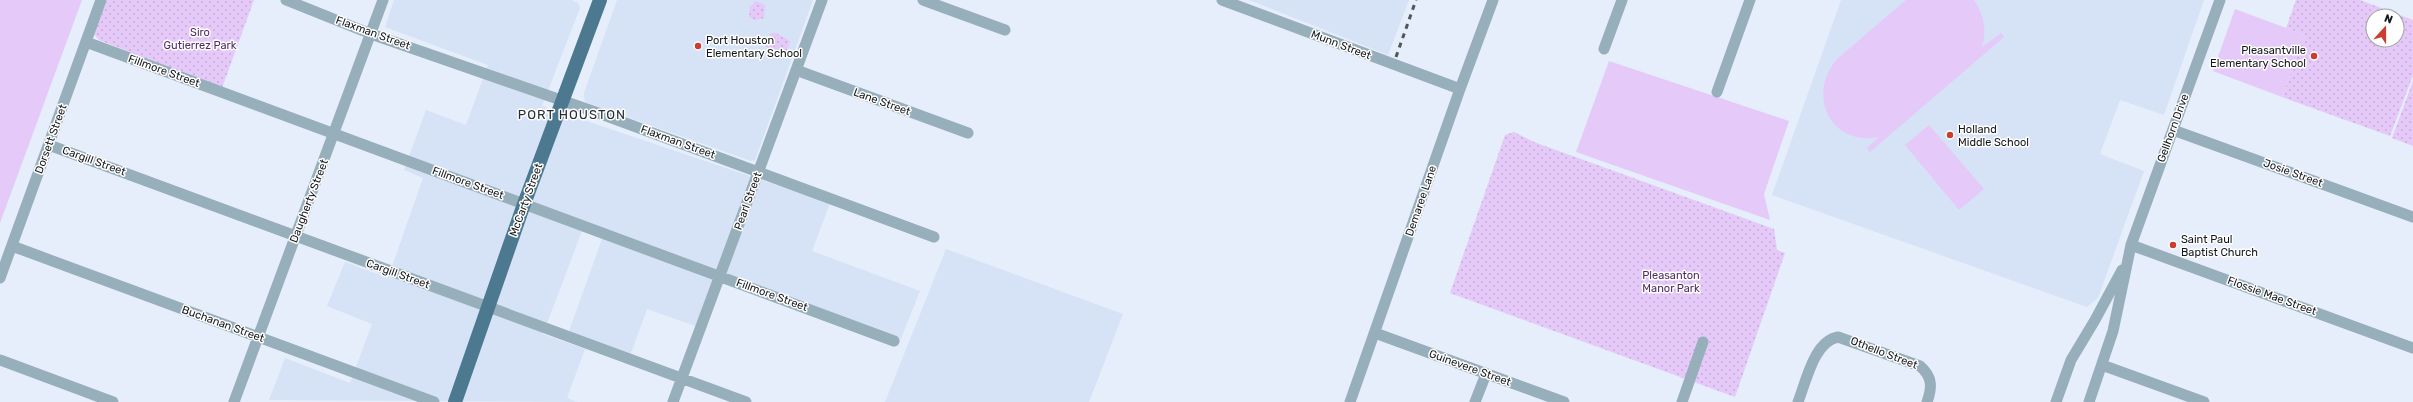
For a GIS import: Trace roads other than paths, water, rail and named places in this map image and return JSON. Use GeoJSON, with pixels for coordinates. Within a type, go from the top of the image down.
{"type":"FeatureCollection","features":[{"type":"Feature","properties":{"kind":"main road","name":"McCarty Street"},"geometry":{"type":"LineString","coordinates":[[455,402],[524,204],[600,0]]}},
{"type":"Feature","properties":{"kind":"street","name":"Dorsett Street"},"geometry":{"type":"LineString","coordinates":[[0,278],[101,0]]}},
{"type":"Feature","properties":{"kind":"street","name":"Flaxman Street"},"geometry":{"type":"LineString","coordinates":[[286,0],[371,34],[562,100],[934,236]]}},
{"type":"Feature","properties":{"kind":"street","name":"Daugherty Street"},"geometry":{"type":"LineString","coordinates":[[234,402],[383,0]]}},
{"type":"Feature","properties":{"kind":"street","name":"Pearl Street"},"geometry":{"type":"LineString","coordinates":[[673,402],[822,0]]}},
{"type":"Feature","properties":{"kind":"street"},"geometry":{"type":"LineString","coordinates":[[923,0],[1004,30]]}},
{"type":"Feature","properties":{"kind":"street","name":"Munn Street"},"geometry":{"type":"LineString","coordinates":[[1222,0],[1460,89]]}},
{"type":"Feature","properties":{"kind":"street","name":"Demaree Lane"},"geometry":{"type":"LineString","coordinates":[[1350,402],[1460,89],[1493,0]]}},
{"type":"Feature","properties":{"kind":"street"},"geometry":{"type":"LineString","coordinates":[[1604,49],[1622,0]]}},
{"type":"Feature","properties":{"kind":"street"},"geometry":{"type":"LineString","coordinates":[[1717,92],[1750,0]]}},
{"type":"Feature","properties":{"kind":"street","name":"Gellhorn Drive"},"geometry":{"type":"LineString","coordinates":[[2089,402],[2113,331],[2131,244],[2220,0]]}},
{"type":"Feature","properties":{"kind":"street","name":"Fillmore Street"},"geometry":{"type":"LineString","coordinates":[[86,42],[894,341]]}},
{"type":"Feature","properties":{"kind":"street","name":"Lane Street"},"geometry":{"type":"LineString","coordinates":[[796,70],[968,133]]}},
{"type":"Feature","properties":{"kind":"street","name":"Josie Street"},"geometry":{"type":"LineString","coordinates":[[2172,130],[2413,217]]}},
{"type":"Feature","properties":{"kind":"street","name":"Cargill Street"},"geometry":{"type":"LineString","coordinates":[[49,145],[746,402]]}},
{"type":"Feature","properties":{"kind":"street","name":"Flossie Mae Street"},"geometry":{"type":"LineString","coordinates":[[2131,244],[2413,348]]}},
{"type":"Feature","properties":{"kind":"street","name":"Buchanan Street"},"geometry":{"type":"LineString","coordinates":[[12,246],[434,402]]}},
{"type":"Feature","properties":{"kind":"street","name":"Gellhorn Drive"},"geometry":{"type":"LineString","coordinates":[[2056,402],[2071,360],[2095,320],[2128,257]]}},
{"type":"Feature","properties":{"kind":"street","name":"Guinevere Street"},"geometry":{"type":"LineString","coordinates":[[1375,333],[1564,402]]}},
{"type":"Feature","properties":{"kind":"street","name":"Othello Street"},"geometry":{"type":"LineString","coordinates":[[1798,402],[1819,349],[1833,338],[1842,338],[1920,366],[1929,378],[1931,390],[1927,402]]}},
{"type":"Feature","properties":{"kind":"street"},"geometry":{"type":"LineString","coordinates":[[1682,402],[1703,342]]}},
{"type":"Feature","properties":{"kind":"street"},"geometry":{"type":"LineString","coordinates":[[0,360],[113,402]]}},
{"type":"Feature","properties":{"kind":"street"},"geometry":{"type":"LineString","coordinates":[[2102,365],[2204,402]]}},
{"type":"Feature","properties":{"kind":"street"},"geometry":{"type":"LineString","coordinates":[[1475,402],[1486,374]]}},
{"type":"Feature","properties":{"kind":"railway"},"geometry":{"type":"LineString","coordinates":[[1396,57],[1416,0]]}},
{"type":"Feature","properties":{"kind":"place","name":"Port Houston Elementary School"},"geometry":{"type":"Point","coordinates":[698,46]}},
{"type":"Feature","properties":{"kind":"place","name":"Pleasantville Elementary School"},"geometry":{"type":"Point","coordinates":[2314,56]}},
{"type":"Feature","properties":{"kind":"place","name":"Holland Middle School"},"geometry":{"type":"Point","coordinates":[1950,135]}},
{"type":"Feature","properties":{"kind":"place","name":"Saint Paul Baptist Church"},"geometry":{"type":"Point","coordinates":[2173,245]}},
{"type":"Feature","properties":{"kind":"district","name":"PORT HOUSTON"},"geometry":{"type":"Point","coordinates":[572,114]}},
{"type":"Feature","properties":{"kind":"park label","name":"Siro Gutierrez Park"},"geometry":{"type":"Point","coordinates":[200,38]}},
{"type":"Feature","properties":{"kind":"park label","name":"Pleasanton Manor Park"},"geometry":{"type":"Point","coordinates":[1671,281]}}]}
